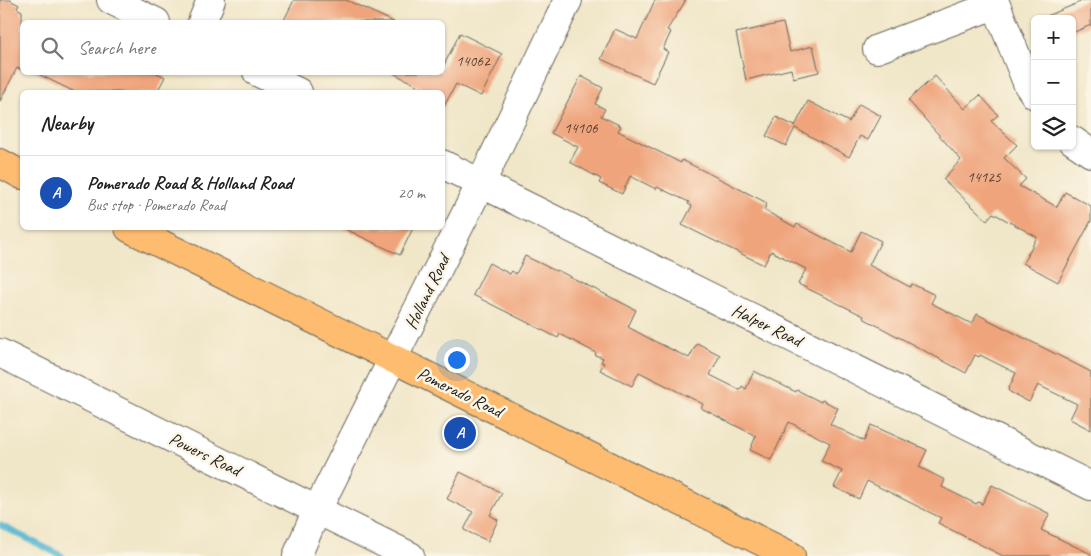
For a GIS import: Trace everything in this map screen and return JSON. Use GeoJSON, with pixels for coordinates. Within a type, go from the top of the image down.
{"type":"FeatureCollection","features":[{"type":"Feature","properties":{"kind":"main road"},"geometry":{"type":"LineString","coordinates":[[0,163],[20,173]]}},
{"type":"Feature","properties":{"kind":"main road","name":"Pomerado Road"},"geometry":{"type":"LineString","coordinates":[[133,230],[791,556]]}},
{"type":"Feature","properties":{"kind":"street"},"geometry":{"type":"LineString","coordinates":[[111,0],[152,20]]}},
{"type":"Feature","properties":{"kind":"street"},"geometry":{"type":"LineString","coordinates":[[203,20],[211,0]]}},
{"type":"Feature","properties":{"kind":"street","name":"Holland Road"},"geometry":{"type":"LineString","coordinates":[[297,556],[317,510],[481,183],[568,0]]}},
{"type":"Feature","properties":{"kind":"street"},"geometry":{"type":"LineString","coordinates":[[877,49],[994,2],[1031,90]]}},
{"type":"Feature","properties":{"kind":"street"},"geometry":{"type":"LineString","coordinates":[[263,75],[294,90]]}},
{"type":"Feature","properties":{"kind":"street"},"geometry":{"type":"LineString","coordinates":[[1076,143],[1091,153]]}},
{"type":"Feature","properties":{"kind":"street","name":"Halper Road"},"geometry":{"type":"LineString","coordinates":[[445,165],[1091,486]]}},
{"type":"Feature","properties":{"kind":"street","name":"Powers Road"},"geometry":{"type":"LineString","coordinates":[[0,353],[410,556]]}},
{"type":"Feature","properties":{"kind":"building"},"geometry":{"type":"Polygon","coordinates":[[[0,0],[10,0],[19,5],[17,8],[22,11],[22,20],[20,20],[20,69],[17,68],[0,101],[0,0]]]}},
{"type":"Feature","properties":{"kind":"building"},"geometry":{"type":"Polygon","coordinates":[[[294,0],[346,0],[390,20],[284,20],[294,0]]]}},
{"type":"Feature","properties":{"kind":"building"},"geometry":{"type":"Polygon","coordinates":[[[655,0],[686,0],[667,30],[671,32],[663,49],[668,52],[653,83],[601,59],[615,29],[637,39],[655,0]]]}},
{"type":"Feature","properties":{"kind":"building"},"geometry":{"type":"Polygon","coordinates":[[[1085,0],[1091,0],[1091,25],[1076,31],[1076,15],[1049,15],[1085,0]]]}},
{"type":"Feature","properties":{"kind":"building"},"geometry":{"type":"Polygon","coordinates":[[[783,23],[790,52],[813,46],[819,72],[793,78],[791,69],[746,80],[736,33],[783,23]]]}},
{"type":"Feature","properties":{"kind":"building"},"geometry":{"type":"Polygon","coordinates":[[[460,33],[502,54],[481,96],[456,84],[445,104],[445,90],[426,90],[397,75],[445,75],[445,63],[460,33]]]}},
{"type":"Feature","properties":{"kind":"building"},"geometry":{"type":"Polygon","coordinates":[[[40,75],[161,75],[165,77],[158,90],[71,90],[40,75]]]}},
{"type":"Feature","properties":{"kind":"building"},"geometry":{"type":"Polygon","coordinates":[[[581,76],[603,88],[595,104],[605,109],[601,116],[621,126],[618,131],[681,163],[682,160],[767,203],[764,210],[795,227],[797,224],[851,252],[861,231],[881,241],[869,265],[910,287],[912,284],[935,295],[931,303],[972,324],[977,314],[1091,372],[1091,430],[1070,419],[1077,404],[1038,385],[1029,402],[1010,392],[1008,390],[1016,373],[980,355],[979,357],[975,355],[966,373],[863,318],[864,316],[798,284],[806,269],[771,251],[764,265],[682,225],[692,206],[688,204],[689,202],[630,176],[622,194],[599,183],[601,179],[570,162],[578,147],[551,133],[581,76]]]}},
{"type":"Feature","properties":{"kind":"building"},"geometry":{"type":"Polygon","coordinates":[[[935,76],[965,109],[980,95],[998,115],[991,121],[1017,145],[1004,158],[1026,179],[1019,186],[1057,207],[1065,192],[1091,206],[1091,221],[1058,282],[1023,263],[1037,237],[993,213],[987,220],[943,179],[961,160],[908,100],[935,76]]]}},
{"type":"Feature","properties":{"kind":"building"},"geometry":{"type":"Polygon","coordinates":[[[808,101],[849,122],[859,104],[881,116],[868,140],[860,136],[849,157],[795,128],[786,146],[766,136],[776,117],[795,126],[808,101]]]}},
{"type":"Feature","properties":{"kind":"building"},"geometry":{"type":"Polygon","coordinates":[[[347,230],[412,230],[400,255],[347,230]]]}},
{"type":"Feature","properties":{"kind":"building"},"geometry":{"type":"Polygon","coordinates":[[[525,256],[636,310],[628,327],[654,341],[689,358],[697,343],[720,355],[710,375],[740,390],[742,386],[746,389],[754,371],[796,392],[797,390],[821,402],[822,400],[838,408],[830,424],[864,441],[871,425],[927,450],[919,467],[945,480],[942,487],[976,504],[978,502],[982,504],[992,485],[1050,514],[1041,530],[1091,554],[1091,556],[1003,556],[938,523],[941,518],[867,481],[859,499],[834,487],[842,471],[821,461],[830,443],[789,422],[771,460],[750,450],[756,436],[701,408],[703,404],[639,372],[632,386],[600,370],[604,363],[601,362],[603,358],[595,355],[596,353],[560,334],[558,338],[473,295],[489,263],[510,274],[512,271],[516,274],[525,256]]]}},
{"type":"Feature","properties":{"kind":"building"},"geometry":{"type":"Polygon","coordinates":[[[460,472],[502,493],[490,515],[498,520],[488,541],[464,530],[473,512],[447,499],[460,472]]]}},
{"type":"Feature","properties":{"kind":"waterway"},"geometry":{"type":"LineString","coordinates":[[0,525],[62,556]]}},
{"type":"Feature","properties":{"kind":"place","name":"Pomerado Road & Holland Road"},"geometry":{"type":"Point","coordinates":[460,433]}}]}
